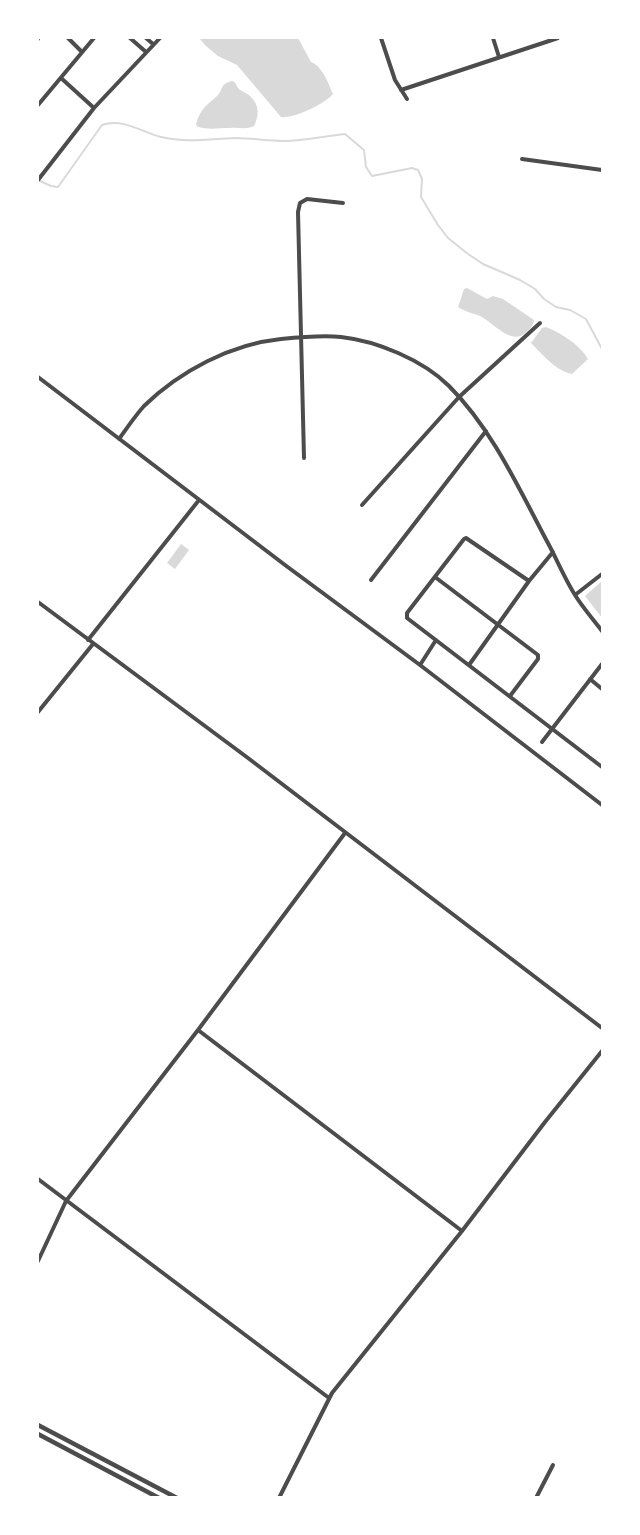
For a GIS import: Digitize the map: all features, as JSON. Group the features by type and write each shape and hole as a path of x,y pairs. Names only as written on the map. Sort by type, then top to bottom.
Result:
{"street":[{"path":"68,38 82,52"},
{"path":"38,105 94,38"},
{"path":"130,38 146,52"},
{"path":"146,38 153,44"},
{"path":"38,180 94,108 160,38"},
{"path":"381,38 392,72 407,99"},
{"path":"493,38 500,57"},
{"path":"401,90 549,39 558,38"},
{"path":"61,78 94,108"},
{"path":"522,159 602,170"},
{"path":"38,168 42,174"},
{"path":"304,458 298,212 300,203 307,199 342,203"},
{"path":"362,505 459,397 540,323"},
{"path":"119,439 144,406 182,375 211,359 241,348 273,340 301,337 342,337 382,346 401,354 449,385 486,431 495,443 575,596 602,631"},
{"path":"38,377 420,665 602,805"},
{"path":"371,580 486,431"},
{"path":"88,640 199,500"},
{"path":"529,582 466,538 408,612 407,618 602,766"},
{"path":"469,665 553,552"},
{"path":"575,596 602,574"},
{"path":"435,577 498,624 538,657 510,696"},
{"path":"38,602 248,758 602,1028"},
{"path":"420,665 436,640"},
{"path":"38,712 93,644"},
{"path":"542,742 602,664"},
{"path":"590,679 602,689"},
{"path":"38,1261 66,1201 198,1030 344,833"},
{"path":"198,1030 462,1231"},
{"path":"279,1498 329,1398 602,1051"},
{"path":"38,1179 329,1398"},
{"path":"38,1425 177,1498"},
{"path":"38,1434 159,1498"},
{"path":"536,1498 553,1465"},
{"path":"540,1488 541,1498"}],"shaded area":[{"path":"199,38 298,38 311,62 325,76 333,94 308,110 293,116 281,117 237,65 218,56"},
{"path":"232,81 256,103 258,114 254,126 210,129 198,127 196,125 202,111 217,96 223,85"},
{"path":"467,288 487,299 493,296 503,299 534,320 532,326 525,333 514,337 502,332 480,316 461,309 458,307 464,289"},
{"path":"546,327 570,340 588,359 572,374 555,366 531,343 542,328"},
{"path":"181,544 189,550 175,569 167,563"},
{"path":"602,581 602,618 585,596"}],"waterway":[{"path":"38,180 58,187 102,125 110,123 125,124 161,137 179,140 234,138 292,141 345,134 364,150 366,167 372,176 412,168 418,170 422,179 421,197 448,238 483,264 520,280 535,289 544,299 556,307 570,310 586,319 602,349"}]}
